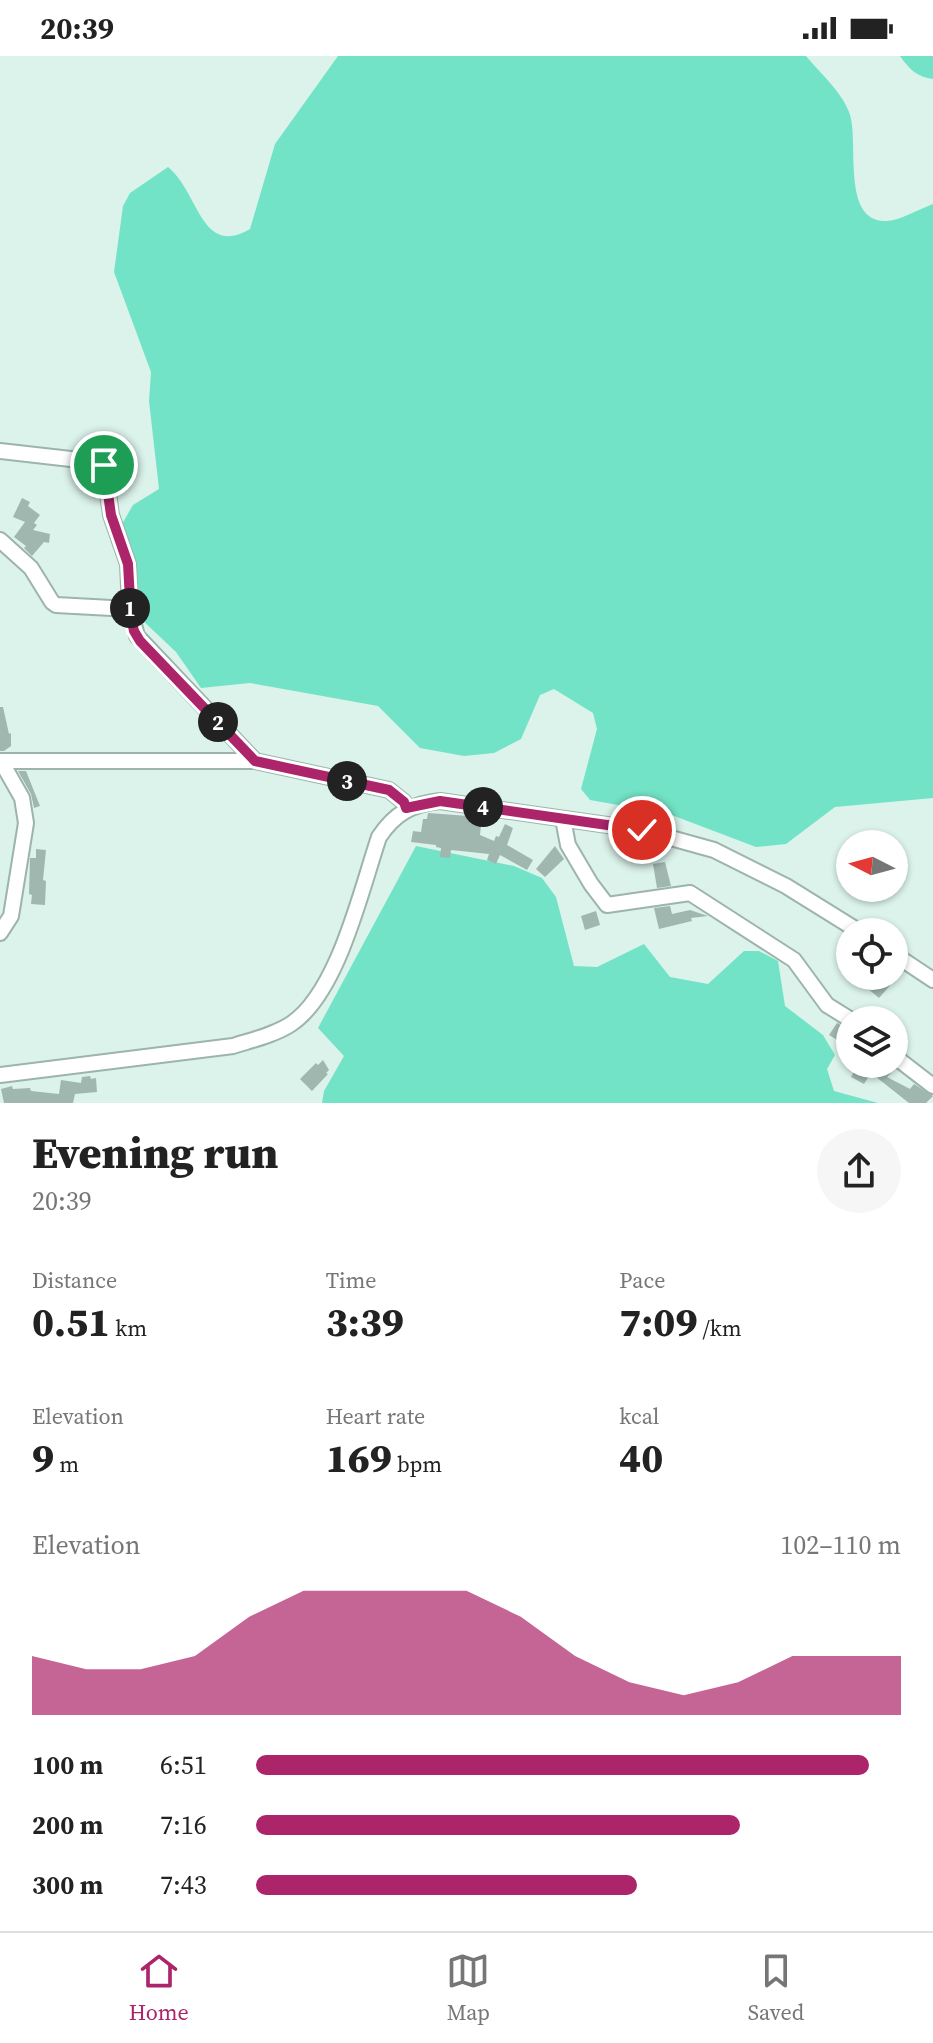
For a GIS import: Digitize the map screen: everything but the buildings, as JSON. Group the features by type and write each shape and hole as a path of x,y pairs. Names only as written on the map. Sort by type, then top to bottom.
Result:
{"street":[{"path":"0,451 104,465 111,515 128,564 134,631 140,641 255,761"},
{"path":"0,540 31,568 56,605 130,609"},
{"path":"0,933 11,916 26,823 22,798 1,761 255,761 389,790 404,802 406,808"},
{"path":"0,1075 233,1046 294,1022 315,1000 335,966 379,837 389,822 406,808 440,801 642,830 714,850 786,886 837,918"},
{"path":"563,819 568,845 607,905 690,893 794,960 827,1005 836,1011"},
{"path":"908,963 933,980"},
{"path":"908,1067 933,1086"}],"green space":[{"path":"338,56 806,56 837,92 850,115 857,196 863,209 873,218 887,221 933,204 933,798 835,807 786,844 756,847 669,814 590,800 581,789 597,729 593,713 554,689 540,695 521,739 494,753 464,756 420,748 378,706 250,683 201,688 176,652 140,618 126,593 118,531 133,505 159,489 149,401 151,372 114,272 123,206 130,193 168,167 211,229 221,235 234,236 250,229 275,144"},
{"path":"900,56 933,56 933,79 914,72"},
{"path":"416,846 514,866 542,878 556,897 574,966 597,967 644,944 670,977 708,984 744,951 759,951 778,961 785,1006 823,1035 835,1055 827,1069 834,1091 878,1103 322,1103 324,1091 344,1056 318,1028"}],"route":[{"path":"104,465 111,515 128,564 134,631 140,641 255,761 389,790 404,802 406,808 440,801 642,830"}]}
